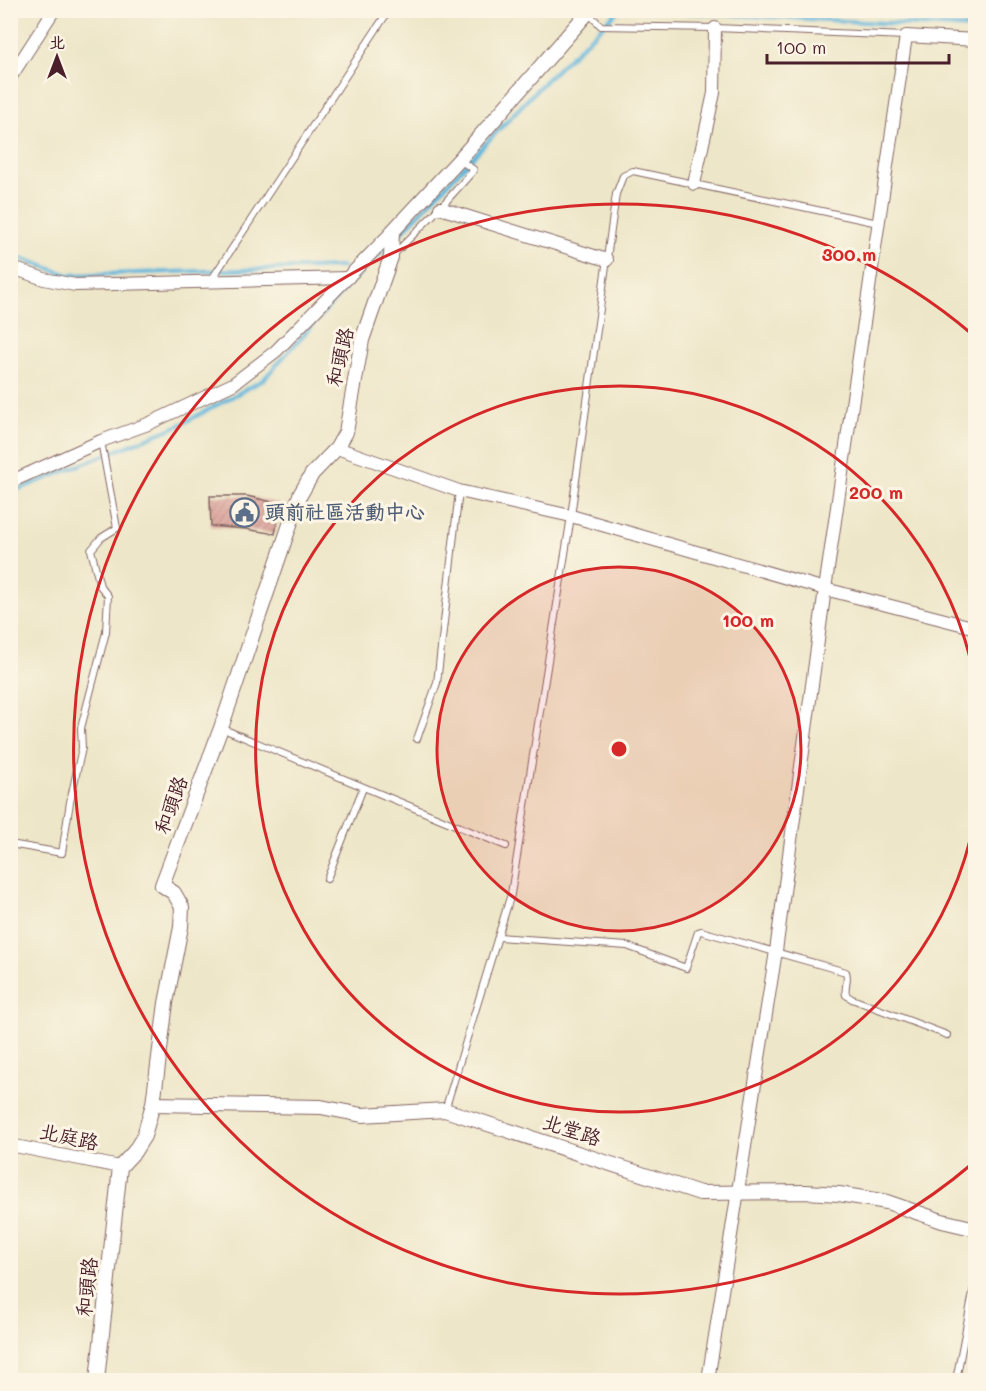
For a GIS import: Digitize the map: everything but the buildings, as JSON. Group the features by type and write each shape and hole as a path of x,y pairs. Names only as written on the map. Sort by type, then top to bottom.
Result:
{"street":[{"path":"10,78 54,10"},
{"path":"10,482 233,384 276,351 459,160 589,12"},
{"path":"694,184 714,93 715,28"},
{"path":"708,1380 776,951 825,589 906,36 975,40"},
{"path":"440,208 607,260"},
{"name":"和頭路","path":"97,1380 120,1167 134,1152 144,1136 153,1104 182,908 174,893 162,885 221,728 300,495 312,474 337,448 346,432 362,340 391,257 392,232"},
{"path":"10,267 44,279 75,285 348,278"},
{"path":"337,448 459,491 571,516 825,589 975,628"},
{"name":"北堂路","path":"153,1104 321,1107 362,1115 445,1110 700,1193 839,1194 887,1202 942,1221 975,1229"},
{"name":"北庭路","path":"10,1145 120,1167"}],"lane":[{"path":"209,283 389,10"},
{"path":"589,12 601,27 715,28 906,36"},
{"name":"和頭路","path":"391,257 474,170 459,160"},
{"path":"445,1110 511,894 571,516 616,194 623,176 633,171 878,223"},
{"path":"10,844 62,853 82,748 81,728 106,632 108,596 100,586 91,550 101,538 117,528 101,441"},
{"path":"417,738 437,683 459,491"},
{"path":"221,728 506,846"},
{"path":"327,879 363,788"},
{"path":"499,937 627,946 686,968 698,932 701,931 846,972 844,989 846,995 946,1035"},
{"path":"956,1380 975,1277"}],"waterway":[{"path":"396,238 546,80 619,10"},
{"path":"641,10 976,28"},
{"path":"10,493 180,425 263,380 351,282 386,248"},
{"path":"10,254 68,275 343,267"}],"place":[{"name":"頭前社區活動中心","path":"244,512"}]}
